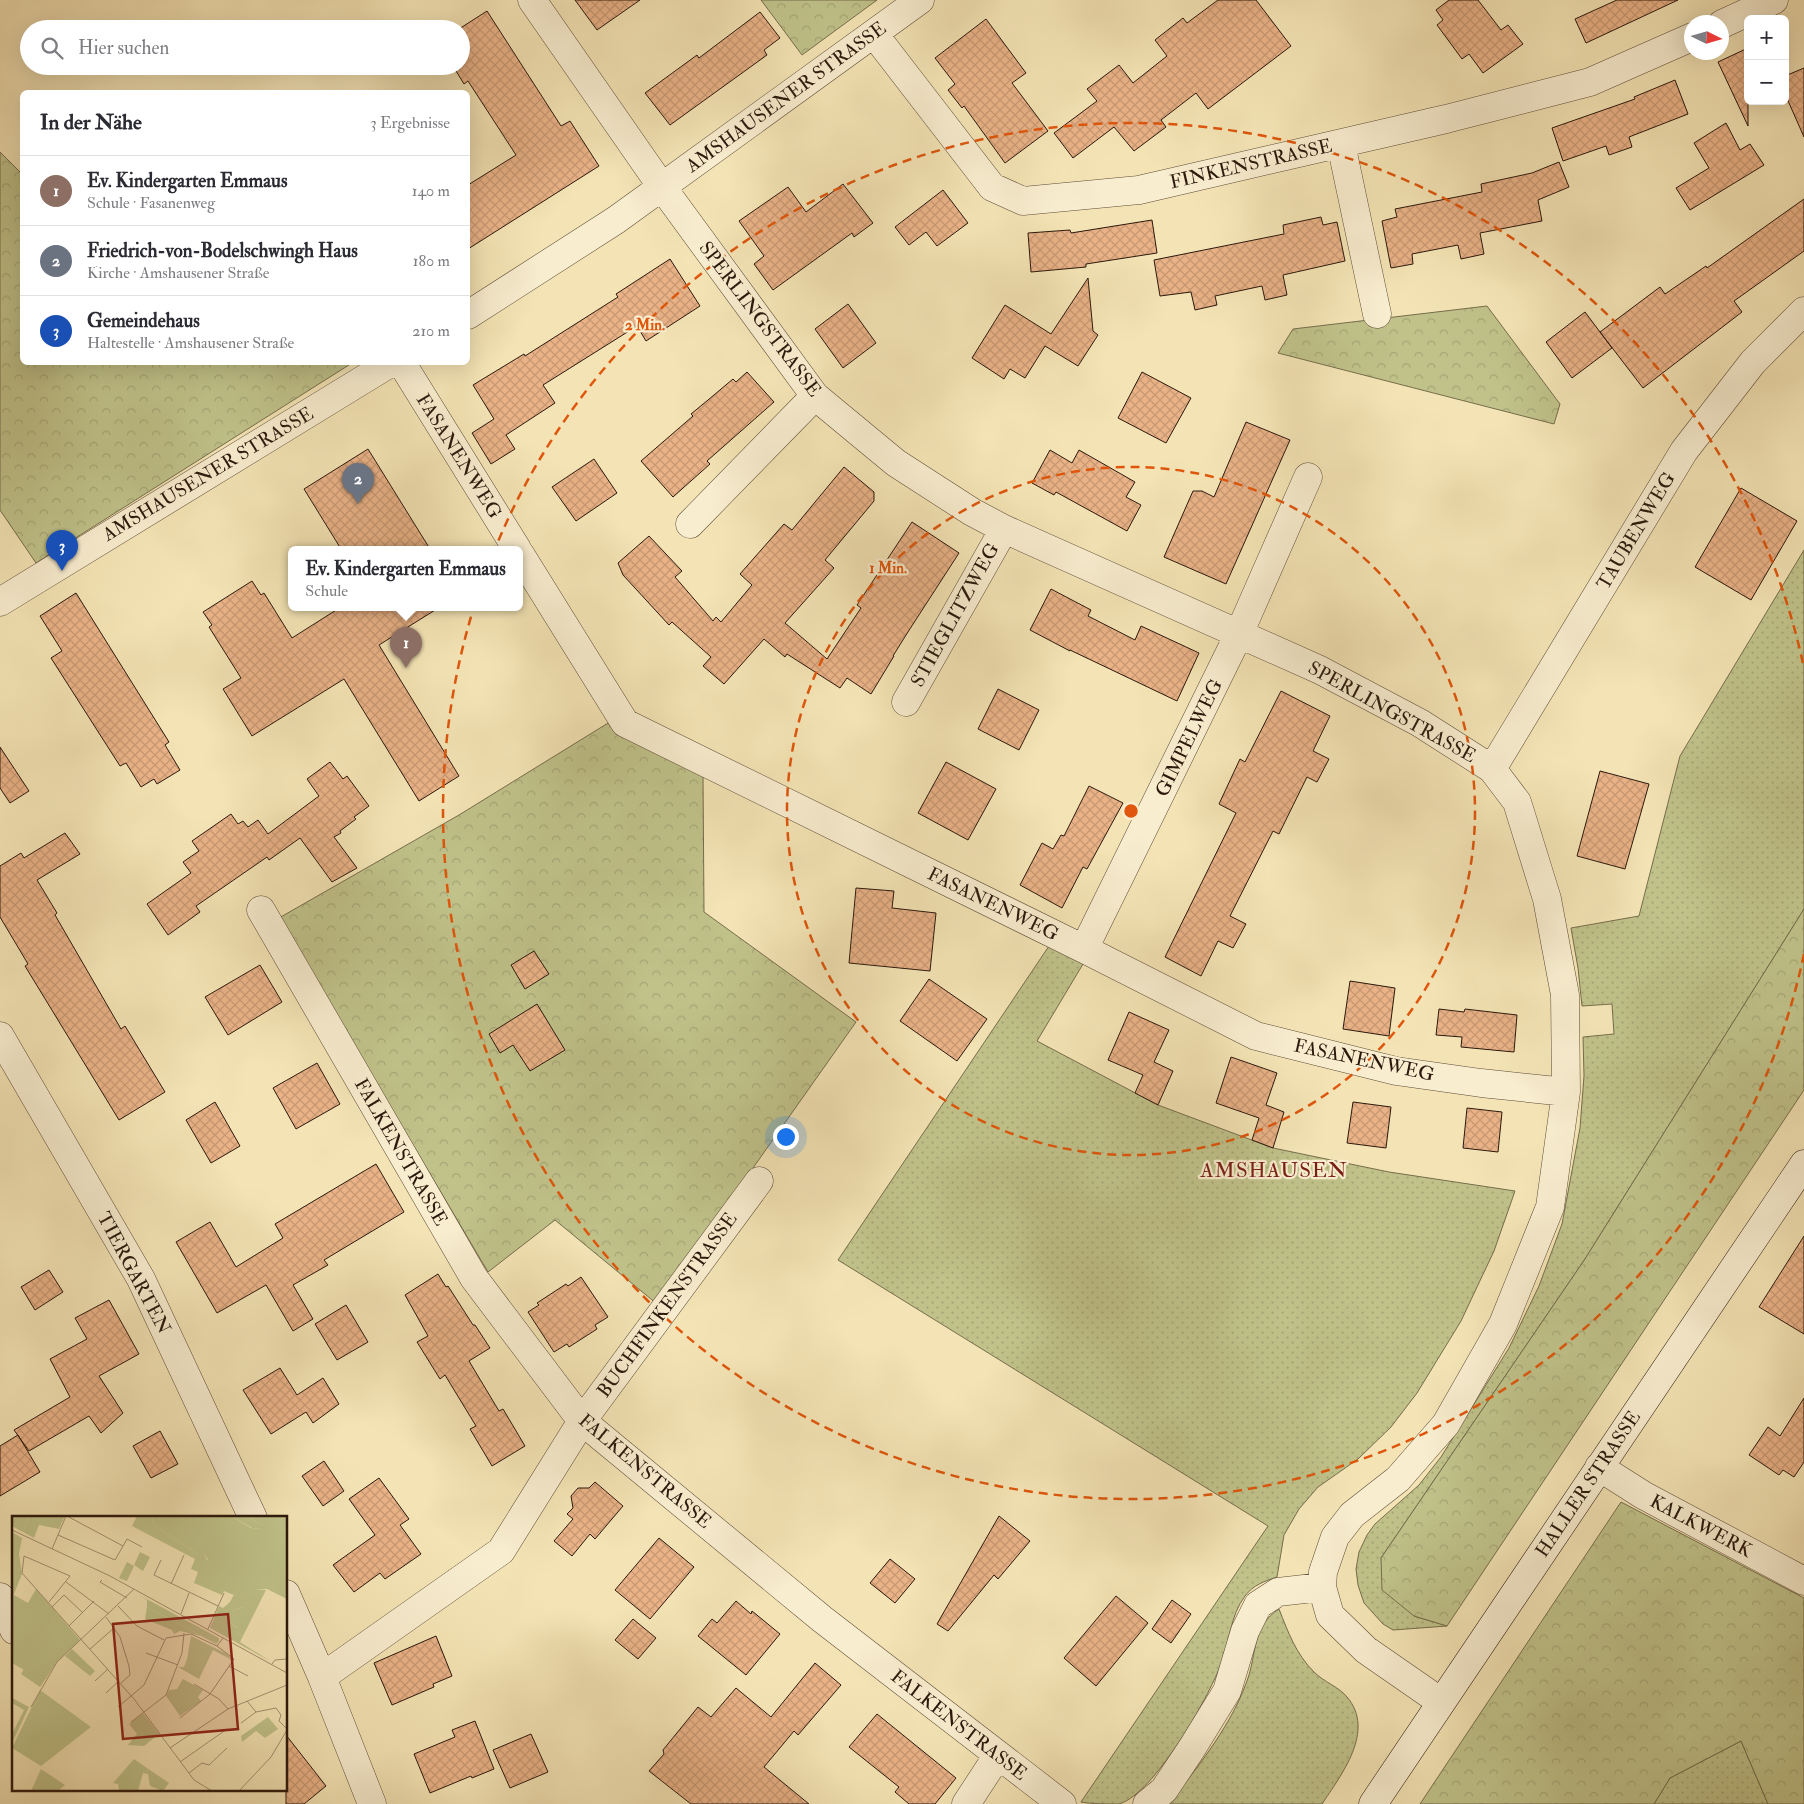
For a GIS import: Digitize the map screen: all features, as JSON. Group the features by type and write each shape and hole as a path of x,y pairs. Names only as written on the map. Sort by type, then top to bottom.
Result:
{"street":[{"path":"532,0 662,187"},
{"path":"1733,13 1774,0"},
{"name":"AMSHAUSENER STRASSE","path":"470,313 616,220 874,34 912,2"},
{"name":"FINKENSTRASSE","path":"874,34 992,187 1023,201 1139,190 1341,144 1590,82 1684,41"},
{"path":"1341,144 1377,314"},
{"name":"SPERLINGSTRASSE","path":"662,187 815,396 896,463 972,512 1004,529 1329,674 1420,723 1492,768 1517,802 1547,899 1565,995 1566,1092 1550,1207 1503,1324 1446,1424 1398,1479 1352,1515 1335,1538 1324,1572 1322,1587 1330,1615 1366,1650 1442,1702"},
{"name":"TAUBENWEG","path":"1492,768 1684,450 1753,362 1804,311"},
{"name":"AMSHAUSENER STRASSE","path":"0,602 387,365"},
{"name":"FASANENWEG","path":"403,365 515,546"},
{"path":"690,524 815,396"},
{"path":"1239,634 1308,477"},
{"name":"STIEGLITZWEG","path":"906,702 1004,529"},
{"name":"FASANENWEG","path":"523,559 625,723 1084,949 1256,1036 1396,1071 1566,1092"},
{"name":"GIMPELWEG","path":"1084,949 1239,634"},
{"name":"FALKENSTRASSE","path":"261,910 474,1278 582,1421 822,1619 1062,1804"},
{"name":"TIERGARTEN","path":"0,1036 141,1279 252,1516"},
{"name":"HALLER STRASSE","path":"1373,1804 1804,1164"},
{"name":"BUCHFINKENSTRASSE","path":"322,1678 501,1551 582,1421 759,1180"},
{"name":"KALKWERK","path":"1599,1467 1643,1495 1804,1581"},
{"path":"1147,1804 1164,1790 1227,1691 1245,1631 1258,1605 1278,1592 1322,1587"},
{"path":"0,1597 12,1625"},
{"path":"288,1599 372,1804"},
{"path":"966,1804 998,1755"}],"green space":[{"path":"761,0 877,0 802,55"},
{"path":"0,152 20,172 20,365 349,365 36,563 0,510"},
{"path":"1487,306 1560,404 1554,424 1278,353 1293,329"},
{"path":"1804,550 1804,909 1585,1259 1381,1558 1414,1616 1447,1626 1393,1630 1383,1624 1364,1603 1358,1585 1356,1569 1359,1552 1375,1524 1419,1485 1441,1457 1509,1348 1539,1286 1562,1224 1580,1128 1584,1076 1583,1037 1614,1034 1612,1004 1582,1006 1571,928 1639,916 1680,756"},
{"path":"613,720 703,776 704,912 856,1022 657,1304 555,1220 488,1272 279,918 459,815"},
{"path":"1804,909 1804,1090 1447,1626 1414,1616 1382,1590 1381,1558 1585,1259"},
{"path":"1049,946 1083,964 1037,1041 1158,1105 1273,1148 1389,1172 1515,1191 1494,1251 1461,1321 1417,1393 1391,1427 1358,1459 1318,1487 1299,1509 1284,1535 1277,1577 1255,1586 1248,1592 1240,1604 1233,1620 1224,1655 1215,1679 1179,1743 1148,1783 1133,1796 1119,1804 1081,1802 1268,1526 838,1260"},
{"path":"1621,1502 1804,1598 1804,1804 1768,1804 1741,1741 1670,1778 1654,1804 1420,1804"},
{"path":"1279,1609 1302,1658 1318,1676 1344,1693 1355,1710 1358,1724 1357,1738 1346,1766 1322,1804 1168,1804 1203,1759 1225,1726 1249,1675 1260,1630 1264,1623"},
{"path":"1741,1741 1768,1804 1654,1804 1670,1778"}],"building":[{"path":"575,0 640,0 597,30"},
{"path":"1218,0 1256,0 1291,46 1208,109 1196,93 1161,120 1166,127 1134,151 1114,127 1073,158 1054,133 1097,101 1087,89 1119,65 1133,83 1167,56 1155,40 1183,18 1187,23"},
{"path":"1449,0 1478,0 1501,30 1508,25 1523,44 1483,73 1469,54 1462,59 1437,25 1443,20 1436,10"},
{"path":"1617,0 1678,0 1586,43 1575,19"},
{"path":"487,11 561,126 570,121 599,166 470,248 470,184 516,155 468,81 464,84 458,75 470,75 470,22"},
{"path":"760,12 780,38 764,50 767,55 670,125 645,93 697,55 699,58"},
{"path":"986,19 1026,73 1012,83 1048,131 1005,163 964,106 962,108 948,90 955,84 935,58"},
{"path":"1744,50 1744,105 1748,105 1748,126 1718,62 1729,60 1729,57"},
{"path":"1804,68 1804,137 1789,103 1789,74"},
{"path":"1675,80 1688,114 1629,137 1632,147 1609,155 1606,146 1563,161 1552,128 1635,99 1634,97"},
{"path":"1726,123 1740,150 1750,144 1764,165 1690,210 1676,188 1709,168 1694,143"},
{"path":"1559,162 1569,187 1538,200 1542,221 1480,233 1484,254 1461,259 1458,245 1412,254 1413,264 1391,268 1382,221 1397,217 1395,209 1482,192 1481,184 1532,173"},
{"path":"843,184 873,223 854,237 852,233 773,290 754,264 764,256 739,221 788,187 806,212"},
{"path":"943,190 968,223 937,246 926,232 909,245 895,227"},
{"path":"1804,199 1804,251 1734,301 1742,312 1643,388 1600,332 1660,287 1665,294 1706,266 1707,268"},
{"path":"1321,217 1323,225 1337,222 1345,261 1283,275 1287,295 1265,300 1262,286 1215,296 1217,305 1195,310 1191,292 1160,296 1154,260 1284,234 1283,225"},
{"path":"1152,220 1157,253 1086,264 1086,267 1031,272 1028,233 1070,230 1071,233"},
{"path":"670,259 700,306 646,341 637,326 543,385 555,403 506,435 515,449 491,464 472,433 494,419 473,385 524,354 525,356 618,297 616,294"},
{"path":"1088,278 1093,331 1098,335 1078,366 1045,346 1025,378 1010,369 1004,379 972,358 1005,305 1051,334"},
{"path":"848,304 876,343 843,368 815,329"},
{"path":"1585,312 1612,348 1572,378 1546,342"},
{"path":"747,372 774,402 707,461 710,464 673,497 641,461 693,416 691,414 733,379 736,382"},
{"path":"1142,372 1191,398 1166,443 1118,418"},
{"path":"1246,422 1290,440 1226,584 1164,557 1193,491 1202,491 1214,497"},
{"path":"368,449 428,546 339,546 304,489"},
{"path":"1050,450 1072,463 1079,450 1135,482 1126,497 1141,505 1127,531 1056,492 1054,495 1032,483"},
{"path":"594,459 617,493 576,521 552,487"},
{"path":"844,467 874,492 874,501 825,560 834,568 785,623 827,659 861,608 857,605 912,522 959,553 906,635 871,694 847,678 840,688 787,654 785,657 764,639 724,684 703,666 711,657 672,622 669,625 623,575 618,563 649,536 682,571 675,577 713,621 716,617 721,622 752,585 740,574 784,524 792,530"},
{"path":"1741,488 1797,521 1751,600 1695,567"},
{"path":"252,581 261,595 264,593 292,638 335,611 434,611 379,645 459,776 419,801 344,679 252,736 223,689 241,678 209,627 212,625 203,612"},
{"path":"1051,589 1091,610 1088,616 1135,640 1141,626 1199,653 1177,701 1070,651 1030,630"},
{"path":"76,593 169,742 165,745 180,770 157,784 154,779 141,787 126,763 120,766 51,658 62,651 40,616"},
{"path":"998,689 1039,710 1019,750 978,729"},
{"path":"1281,691 1330,716 1313,751 1329,759 1317,782 1307,777 1279,834 1273,831 1230,916 1246,924 1233,948 1218,941 1201,976 1165,957 1236,813 1219,804 1240,759 1245,762"},
{"path":"0,747 29,791 10,803 0,788"},
{"path":"330,762 343,779 347,776 369,806 354,817 356,819 334,837 357,868 332,882 300,838 269,860 267,857 196,906 200,912 168,935 147,904 191,873 183,862 199,851 192,841 231,814 238,824 243,821 248,827 258,820 268,834 319,796 307,779"},
{"path":"946,762 996,789 968,840 918,813"},
{"path":"1600,771 1649,784 1625,869 1577,856"},
{"path":"1089,786 1123,803 1087,869 1083,867 1062,908 1020,885 1042,843 1053,849 1061,835 1064,836"},
{"path":"65,833 80,854 37,880 57,913 55,915 121,1029 125,1026 165,1092 119,1120 25,966 28,964 0,917 0,866 21,853 24,858"},
{"path":"856,888 894,891 892,908 936,913 930,971 849,963"},
{"path":"534,951 549,974 525,989 511,965"},
{"path":"260,965 282,1002 228,1035 205,997"},
{"path":"929,979 987,1019 957,1061 900,1021"},
{"path":"1350,981 1395,988 1389,1036 1343,1029"},
{"path":"537,1004 565,1050 530,1071 513,1045 500,1053 489,1034"},
{"path":"1439,1009 1464,1012 1465,1009 1517,1015 1514,1052 1461,1047 1462,1037 1436,1035"},
{"path":"1129,1012 1169,1030 1154,1062 1173,1071 1158,1105 1135,1093 1143,1075 1108,1060"},
{"path":"1231,1057 1277,1073 1266,1105 1284,1112 1273,1148 1252,1140 1259,1118 1216,1103"},
{"path":"317,1063 340,1104 296,1129 273,1088"},
{"path":"215,1102 240,1146 211,1163 186,1120"},
{"path":"1353,1102 1391,1107 1386,1148 1347,1143"},
{"path":"1467,1108 1502,1112 1498,1152 1463,1148"},
{"path":"376,1164 404,1212 324,1260 328,1265 293,1285 313,1319 293,1331 266,1285 217,1313 176,1242 210,1222 236,1267 283,1238 275,1224"},
{"path":"1804,1236 1804,1334 1759,1307"},
{"path":"49,1270 63,1292 35,1310 21,1287"},
{"path":"438,1274 490,1348 469,1361 499,1411 503,1409 525,1446 492,1466 470,1429 476,1426 445,1375 440,1379 417,1342 428,1336 405,1295"},
{"path":"581,1277 608,1317 595,1325 597,1329 569,1347 567,1344 554,1352 528,1312 539,1305 537,1303 566,1284 568,1286"},
{"path":"109,1300 139,1354 99,1376 123,1413 101,1433 89,1416 29,1451 14,1430 70,1397 50,1359 87,1339 75,1318"},
{"path":"346,1305 368,1342 337,1360 315,1324"},
{"path":"280,1368 297,1395 323,1378 339,1404 313,1423 306,1412 271,1434 243,1390"},
{"path":"1804,1398 1804,1462 1794,1477 1783,1470 1779,1475 1749,1455 1768,1427 1780,1436"},
{"path":"160,1431 178,1464 151,1478 133,1446"},
{"path":"18,1435 40,1472 0,1496 0,1446"},
{"path":"324,1461 344,1491 323,1506 302,1476"},
{"path":"379,1478 409,1519 400,1525 421,1554 385,1579 380,1573 354,1592 333,1565 375,1535 349,1499"},
{"path":"595,1482 623,1506 595,1539 590,1534 572,1556 554,1541 573,1519 567,1514 573,1508 571,1496 578,1488 589,1488"},
{"path":"999,1516 1030,1541 998,1579 994,1575 948,1631 937,1624"},
{"path":"659,1538 694,1567 650,1619 615,1590"},
{"path":"890,1559 915,1579 895,1603 870,1583"},
{"path":"1116,1596 1148,1623 1096,1686 1064,1658"},
{"path":"1172,1600 1191,1614 1171,1643 1152,1629"},
{"path":"736,1601 751,1614 752,1611 780,1634 746,1675 698,1636 712,1619 717,1623"},
{"path":"633,1619 656,1638 638,1659 615,1640"},
{"path":"436,1636 452,1676 433,1684 434,1687 392,1705 374,1663"},
{"path":"815,1663 841,1685 798,1735 794,1731 764,1767 809,1804 691,1804 649,1771 664,1754 663,1750 698,1707 711,1717 736,1688 771,1717"},
{"path":"877,1714 956,1778 935,1804 909,1804 895,1792 899,1787 849,1747"},
{"path":"475,1721 494,1769 472,1778 471,1776 430,1793 414,1754 455,1737 452,1730"},
{"path":"531,1734 548,1772 510,1788 493,1750"},
{"path":"288,1738 326,1786 304,1804 286,1804 286,1792 288,1792"}],"place":[{"name":"Friedrich-von-Bodelschwingh Haus","path":"358,504"},
{"name":"Gemeindehaus","path":"62,571"},
{"name":"Ev. Kindergarten Emmaus","path":"406,668"}],"district":[{"name":"AMSHAUSEN","path":"1274,1170"}]}
